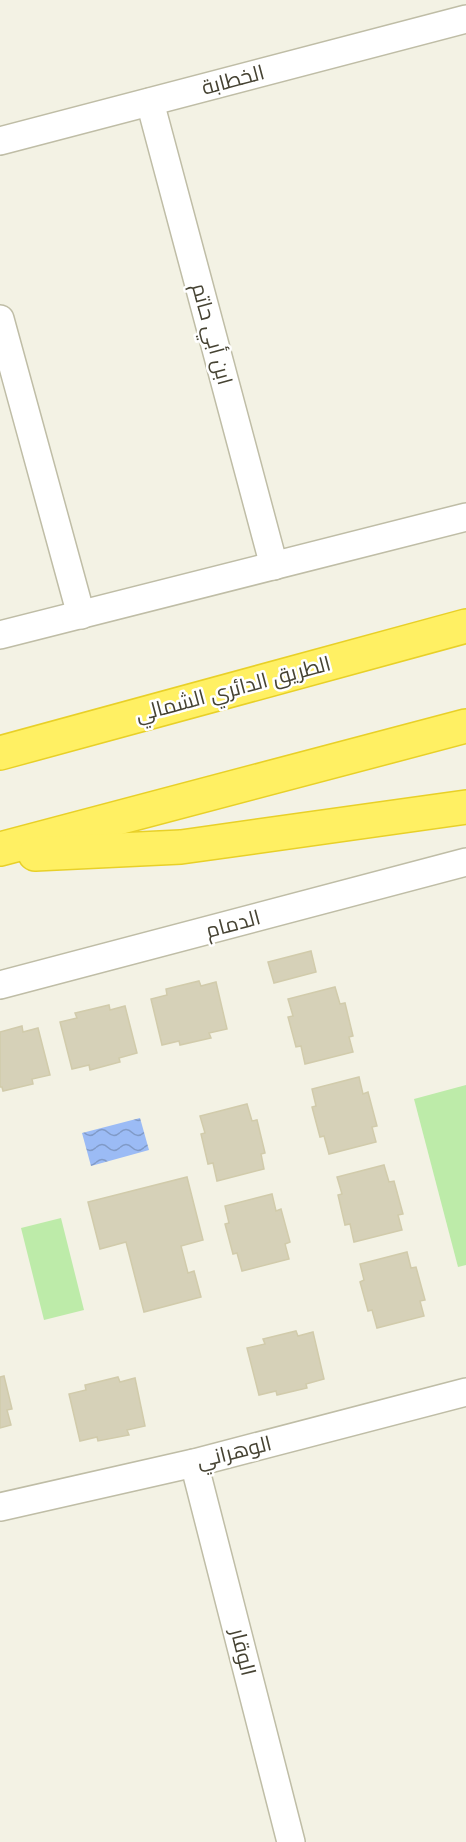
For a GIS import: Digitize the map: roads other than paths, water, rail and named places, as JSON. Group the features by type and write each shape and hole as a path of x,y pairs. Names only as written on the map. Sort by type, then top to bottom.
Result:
{"highway":[{"name":"الطريق الدائري الشمالي","path":"0,753 466,626"},
{"path":"0,849 466,726"},
{"path":"0,855 181,847 466,807"}],"street":[{"name":"الخطابة","path":"0,141 466,19"},
{"name":"ابن أبي حاتم","path":"150,102 274,566"},
{"path":"0,319 81,615"},
{"path":"0,635 466,517"},
{"name":"الدمام","path":"0,985 466,862"},
{"name":"الوهراني","path":"0,1507 464,1399"},
{"name":"الوقار","path":"194,1463 291,1842"}],"water":[{"path":"140,1118 149,1150 91,1166 82,1133"}]}
